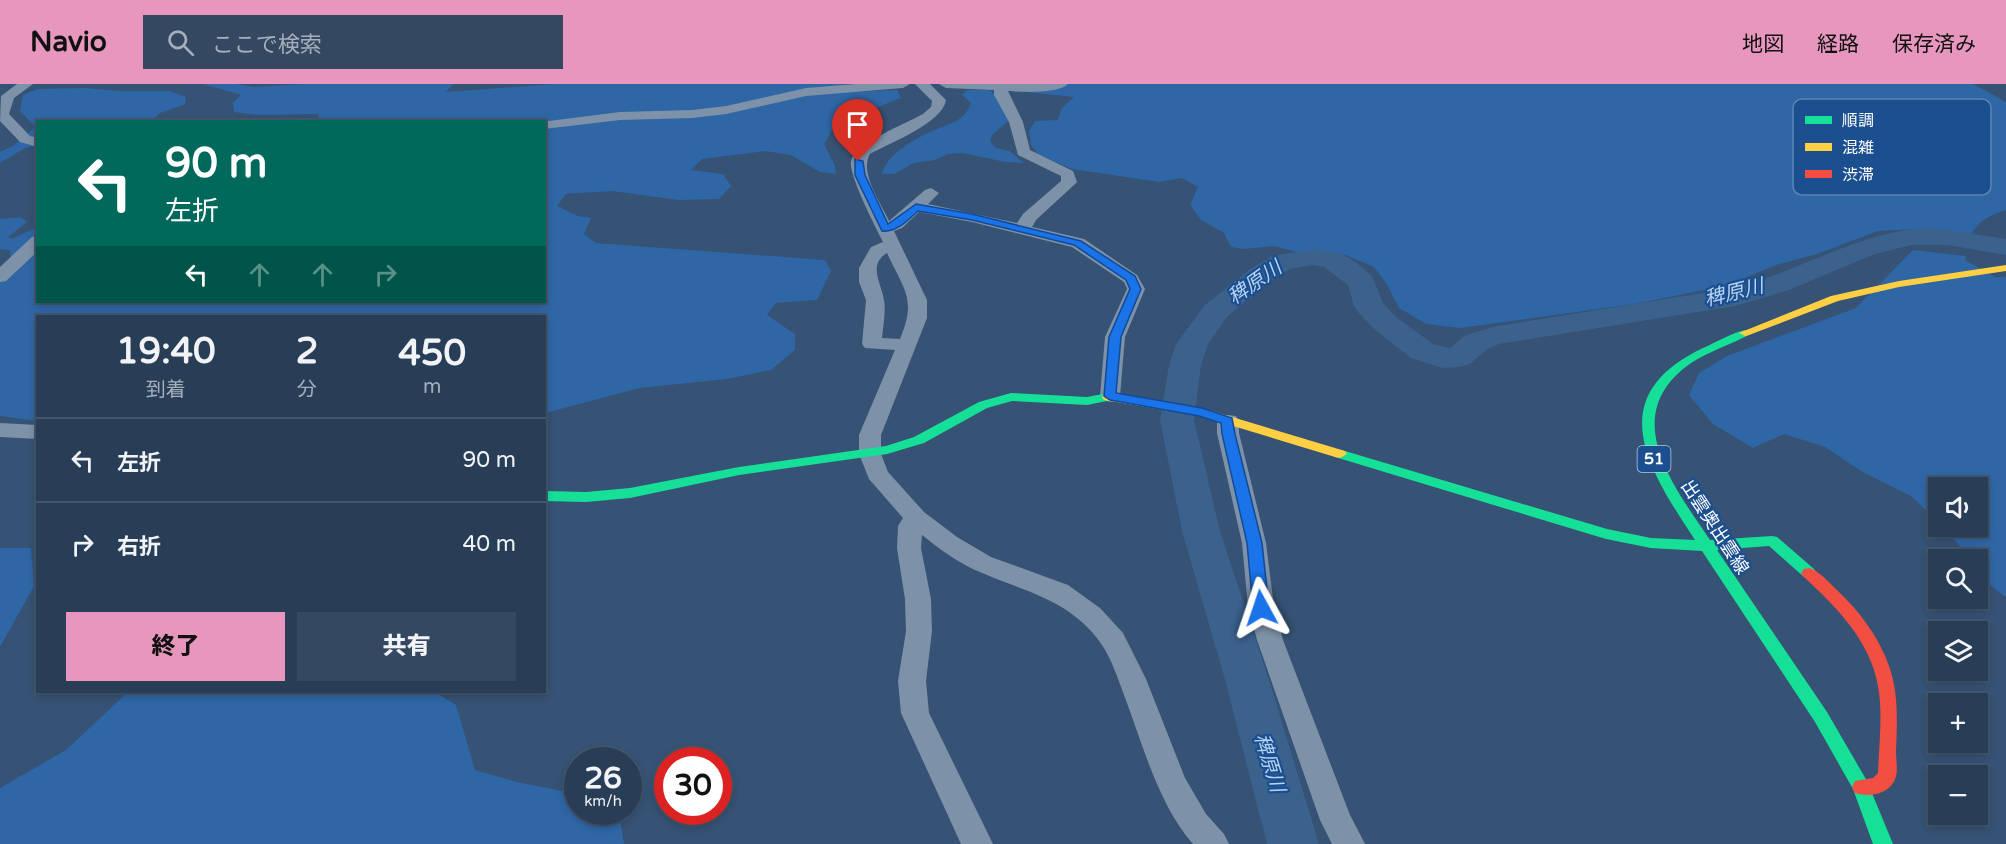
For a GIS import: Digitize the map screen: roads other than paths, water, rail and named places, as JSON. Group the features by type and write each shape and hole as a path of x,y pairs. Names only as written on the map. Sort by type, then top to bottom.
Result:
{"street":[{"path":"26,84 8,96 1,113 25,139 36,142"},
{"path":"546,125 620,116 692,114 726,110 806,92 903,84"},
{"path":"922,84 939,100 938,108 928,117 864,151 858,161 860,175 918,300 918,318 870,435 873,462 916,518 948,543 982,563 1059,592 1091,615 1113,640 1132,679 1172,782 1195,824 1209,843"},
{"path":"946,84 1001,88 1029,88 1060,84"},
{"path":"1001,88 1001,95 1017,122 1023,152 1068,174 1069,182 1029,218 1023,228"},
{"path":"908,345 872,344 875,300 868,282 868,268 877,251 897,224 931,193"},
{"path":"916,207 1023,228 1078,243 1131,279 1136,289 1115,337 1110,396"},
{"path":"0,278 36,243"},
{"name":"出雲奥出雲線","path":"1883,844 1861,787 1821,717 1704,546 1669,490 1653,456 1646,422 1653,396 1666,375 1704,351 1781,317 1835,298 2006,268"},
{"path":"546,496 587,497 624,493 760,467 873,462 922,440 980,405 1011,397 1038,395 1088,402 1099,401 1110,396 1202,412 1606,534 1651,543 1704,546 1772,541 1820,583 1851,616 1877,651 1886,685 1887,776 1878,786 1861,787"},
{"path":"1228,421 1228,434 1254,543 1261,608 1270,640 1336,820 1349,844"},
{"path":"0,430 36,432"},
{"path":"916,518 910,526 909,548 918,599 919,620 912,681 915,713 977,844"}],"waterway":[{"name":"稗原川","path":"1293,844 1248,683 1201,531 1177,420 1185,365 1192,344 1216,311 1259,276 1282,262 1313,257 1332,260 1362,282 1369,306 1385,323 1422,351 1442,358 1459,357 1475,343 1492,336 1735,297 1779,284 1844,256 1888,241 1935,236 2006,247"}]}
